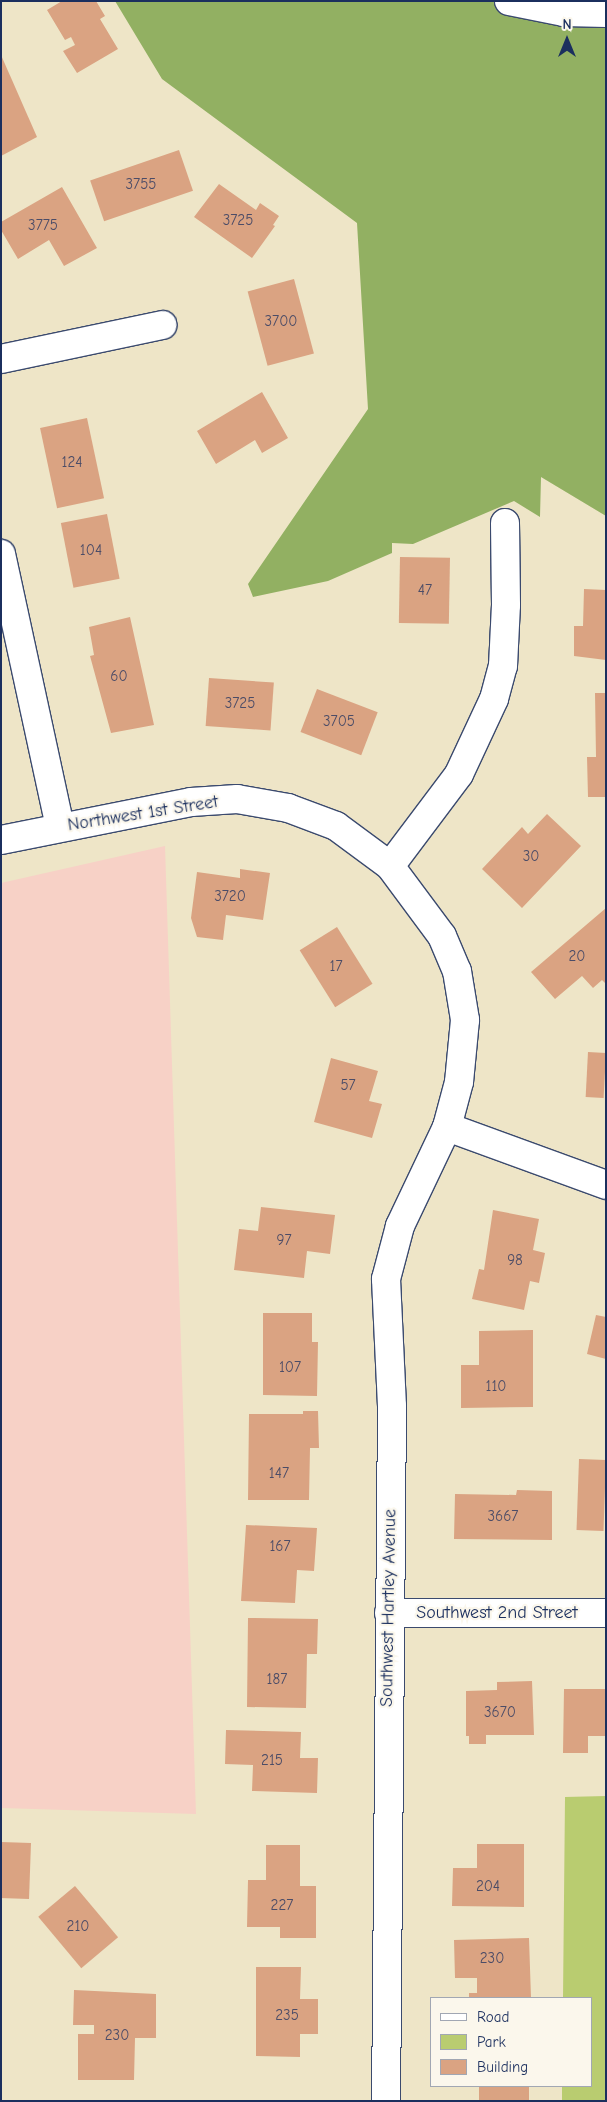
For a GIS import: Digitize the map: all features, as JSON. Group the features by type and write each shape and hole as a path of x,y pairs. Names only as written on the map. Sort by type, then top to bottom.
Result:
{"street":[{"path":"509,1 564,12 606,13"},
{"path":"1,359 162,324"},
{"path":"390,866 459,774 494,699 503,666 505,524"},
{"path":"1,554 60,827"},
{"name":"Northwest 1st Street","path":"1,840 191,802 237,799 288,808 336,826 390,866 442,936 456,970 465,1020 459,1082 447,1127"},
{"path":"447,1127 606,1185"},
{"name":"Southwest Hartley Avenue","path":"386,2101 392,1406 386,1279 400,1226 447,1127"},
{"name":"Southwest 2nd Street","path":"389,1613 606,1612"}],"shaded area":[{"path":"165,846 196,1814 1,1808 1,883"}],"green space":[{"path":"115,1 606,1 606,516 541,477 540,517 514,501 413,544 392,543 392,553 328,581 253,597 248,584 368,409 357,223 162,79"},
{"path":"606,1796 606,2101 562,2101 562,2087 592,2087 592,1997 563,1997 565,1797"}],"building":[{"path":"62,1 96,1 105,16 100,19 118,49 77,73 63,51 75,45 71,37 65,40 47,10"},
{"path":"1,55 37,137 1,156"},
{"path":"179,150 193,191 104,221 90,181"},
{"path":"219,184 256,210 260,203 279,216 273,225 275,226 252,258 194,217"},
{"path":"62,187 97,248 64,266 49,240 18,259 1,230 1,222"},
{"path":"294,279 314,353 268,366 248,291"},
{"path":"262,392 288,438 262,453 255,440 216,464 197,431"},
{"path":"87,418 104,498 57,508 40,428"},
{"path":"107,514 120,579 73,588 61,523"},
{"path":"400,557 450,558 449,624 399,623"},
{"path":"584,589 606,590 606,660 574,656 574,626 583,626"},
{"path":"130,617 154,725 111,733 90,656 94,655 89,627"},
{"path":"209,678 274,683 270,730 206,726"},
{"path":"317,689 378,712 361,755 301,732"},
{"path":"595,693 606,693 606,797 588,797 587,757 596,757"},
{"path":"547,814 581,846 522,908 482,869 522,827 528,834"},
{"path":"240,869 270,873 263,920 226,915 223,940 197,937 191,918 197,872 240,878"},
{"path":"606,908 606,984 602,980 593,988 582,976 555,999 531,972"},
{"path":"337,927 373,984 335,1007 300,950"},
{"path":"588,1052 606,1053 604,1098 586,1097"},
{"path":"331,1058 378,1071 369,1101 382,1104 372,1138 314,1122"},
{"path":"261,1207 335,1215 330,1254 307,1251 304,1278 234,1270 239,1229 258,1231"},
{"path":"493,1210 539,1219 533,1250 545,1253 539,1283 530,1281 524,1310 472,1299 479,1269 484,1270"},
{"path":"263,1313 312,1313 312,1342 318,1342 317,1396 263,1395"},
{"path":"596,1315 606,1317 606,1359 587,1354"},
{"path":"533,1330 533,1407 461,1408 461,1365 479,1365 479,1331"},
{"path":"303,1411 318,1411 319,1448 310,1448 309,1500 248,1500 249,1414 303,1414"},
{"path":"579,1459 606,1460 604,1531 577,1530"},
{"path":"517,1490 552,1491 552,1540 454,1539 455,1494 516,1495"},
{"path":"246,1525 317,1528 314,1571 297,1570 295,1603 241,1601"},
{"path":"248,1618 318,1619 317,1654 307,1654 306,1708 247,1707"},
{"path":"532,1681 534,1735 486,1735 486,1744 469,1744 469,1736 466,1736 466,1691 497,1690 497,1682"},
{"path":"564,1689 606,1689 606,1736 588,1736 588,1753 563,1753"},
{"path":"226,1730 301,1732 300,1758 318,1758 317,1793 252,1791 253,1765 225,1764"},
{"path":"1,1842 31,1843 29,1899 1,1898"},
{"path":"477,1844 524,1844 524,1907 452,1906 453,1868 477,1868"},
{"path":"266,1845 300,1845 300,1886 316,1886 316,1938 280,1938 280,1927 247,1927 248,1880 266,1880"},
{"path":"75,1886 118,1937 81,1968 38,1917"},
{"path":"529,1938 531,1997 469,1997 469,1993 477,1993 477,1978 455,1978 454,1940"},
{"path":"256,1967 301,1967 300,1999 318,1999 318,2034 300,2034 300,2057 256,2056"},
{"path":"74,1990 156,1994 156,2038 135,2038 134,2080 78,2080 78,2034 94,2034 94,2025 73,2025"},
{"path":"479,2087 529,2087 529,2101 479,2101"}]}
